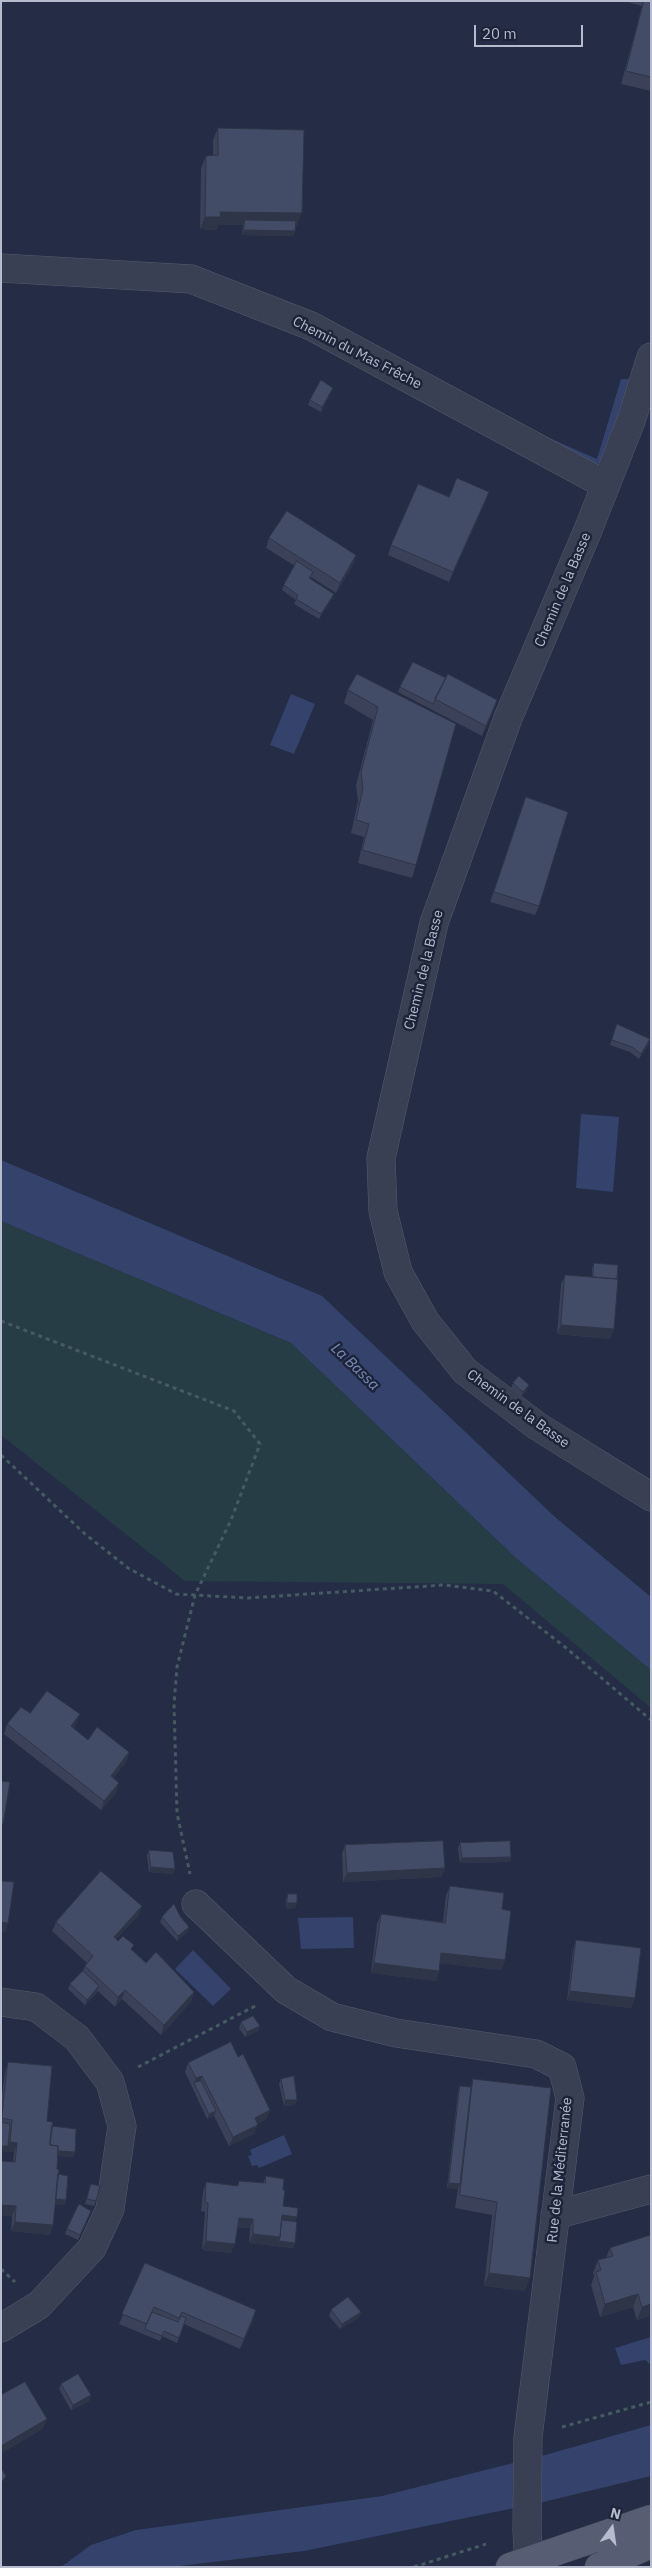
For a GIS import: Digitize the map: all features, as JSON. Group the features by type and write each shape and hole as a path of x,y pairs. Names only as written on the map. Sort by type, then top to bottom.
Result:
{"main road":[{"path":"522,2565 651,2520"},
{"path":"602,2566 651,2544"}],"street":[{"name":"Chemin du Mas Frêche","path":"1,268 191,279 310,326 606,485"},
{"name":"Chemin de la Basse","path":"651,357 631,421 606,485 508,718 434,923 381,1158 383,1211 398,1272 425,1321 465,1371 538,1426 651,1497"},
{"name":"Rue de la Méditerranée","path":"196,1904 286,1990 332,2017 396,2033 536,2054 562,2067 570,2098 528,2437 527,2531 522,2565"},
{"path":"1,2002 36,2007 77,2038 110,2082 122,2126 110,2210 92,2248 39,2305 1,2328"},
{"path":"555,2215 651,2189"},
{"path":"591,2540 602,2566"}],"path":[{"path":"1,1321 234,1411 260,1444 231,1520 195,1595 177,1667 174,1704 177,1813 196,1904"},
{"path":"1,1455 85,1534 128,1568 176,1594 258,1597 444,1585 493,1591 566,1647 651,1720"},
{"path":"110,2082 286,1990"},
{"path":"528,2437 651,2402"},
{"path":"414,2567 527,2531"}],"shaded area":[{"path":"1,1221 291,1343 517,1559 651,1670 651,1708 503,1584 185,1581 1,1435"}],"water":[{"path":"621,379 633,379 603,463 595,464 487,411 597,459"},
{"path":"291,694 315,704 294,754 270,745"},
{"path":"581,1114 619,1117 613,1192 576,1188"},
{"name":"La Bassa","path":"1,1160 322,1296 555,1517 651,1597 651,1670 517,1559 291,1343 1,1221"},
{"path":"353,1917 354,1948 301,1949 298,1918"},
{"path":"193,1950 231,1989 213,2006 175,1969"},
{"path":"284,2135 292,2154 259,2168 257,2165 252,2166 248,2156 252,2155 250,2150"},
{"path":"651,2337 651,2365 645,2360 621,2365 615,2348"},
{"path":"651,2425 651,2476 539,2503 304,2551 172,2567 61,2567 91,2545 136,2530 382,2496 545,2455"}],"building":[{"path":"644,1 651,1 651,77 626,71"},
{"path":"218,128 304,130 302,213 220,212 221,217 205,217 206,156 218,155"},
{"path":"245,220 296,221 295,231 244,230"},
{"path":"321,380 333,388 322,407 310,400"},
{"path":"457,478 489,492 453,572 391,545 418,484 449,497"},
{"path":"287,511 356,555 340,583 269,538"},
{"path":"297,561 313,572 309,578 334,594 321,614 296,599 298,595 284,585"},
{"path":"413,662 446,678 433,704 400,687"},
{"path":"357,674 456,724 416,865 362,850 369,824 356,820 363,788 361,772 378,707 348,690"},
{"path":"448,674 497,700 486,726 435,699"},
{"path":"526,797 568,812 539,906 494,892"},
{"path":"617,1024 650,1039 641,1054 632,1047 612,1040"},
{"path":"594,1263 618,1265 617,1279 593,1277"},
{"path":"565,1275 618,1279 614,1329 561,1325"},
{"path":"519,1376 529,1385 523,1392 513,1383"},
{"path":"47,1691 80,1714 71,1726 88,1740 97,1727 129,1752 111,1776 119,1783 104,1801 7,1724 21,1707 30,1713"},
{"path":"1,1781 10,1782 3,1824 1,1824"},
{"path":"443,1841 445,1868 347,1873 345,1845"},
{"path":"510,1841 511,1857 462,1858 460,1843"},
{"path":"149,1850 173,1852 175,1869 151,1867"},
{"path":"101,1871 142,1906 114,1937 118,1941 123,1936 134,1945 131,1949 146,1963 156,1952 194,1992 164,2025 125,1990 118,1997 85,1966 93,1956 56,1922"},
{"path":"1,1881 14,1882 8,1923 1,1922"},
{"path":"450,1886 504,1893 502,1909 511,1911 505,1960 441,1953 439,1971 374,1963 381,1914 445,1923"},
{"path":"288,1894 297,1894 297,1903 287,1903"},
{"path":"174,1904 180,1916 189,1927 178,1936 162,1917"},
{"path":"576,1940 641,1948 635,1998 570,1991"},
{"path":"83,1971 99,1986 87,2000 70,1984"},
{"path":"253,2016 260,2026 247,2032 241,2022"},
{"path":"231,2042 238,2057 243,2054 270,2110 255,2118 258,2125 233,2137 202,2076 196,2078 188,2063"},
{"path":"8,2062 52,2066 47,2121 53,2122 50,2145 58,2146 57,2169 59,2170 53,2225 15,2222 16,2206 1,2205 1,2161 15,2162 17,2143 10,2142 12,2120 2,2118"},
{"path":"294,2076 297,2100 285,2100 281,2079"},
{"path":"473,2079 551,2088 530,2278 489,2273 497,2202 460,2195"},
{"path":"201,2081 216,2111 209,2114 194,2083"},
{"path":"460,2086 471,2087 460,2184 449,2183"},
{"path":"1,2122 10,2124 8,2146 1,2146"},
{"path":"52,2126 76,2129 75,2152 58,2151 58,2146 50,2145"},
{"path":"58,2174 68,2176 66,2200 56,2199"},
{"path":"266,2176 284,2179 283,2206 298,2208 297,2217 282,2215 280,2237 253,2234 253,2219 239,2218 235,2244 206,2241 208,2203 205,2202 206,2182 238,2186 239,2181 265,2183"},
{"path":"91,2184 100,2186 96,2201 87,2199"},
{"path":"79,2204 91,2211 80,2235 67,2229"},
{"path":"282,2220 297,2222 295,2243 279,2241"},
{"path":"651,2235 651,2304 642,2307 638,2294 605,2304 596,2272 601,2270 598,2260 613,2256 610,2248"},
{"path":"145,2263 256,2310 244,2339 182,2312 179,2318 154,2307 147,2324 122,2314"},
{"path":"348,2297 361,2312 342,2324 331,2310"},
{"path":"152,2312 178,2322 181,2316 186,2318 179,2338 164,2331 162,2336 145,2329"},
{"path":"78,2374 91,2395 73,2405 61,2384"},
{"path":"25,2382 47,2419 1,2446 1,2395"},
{"path":"1,2468 6,2476 1,2483"}]}
